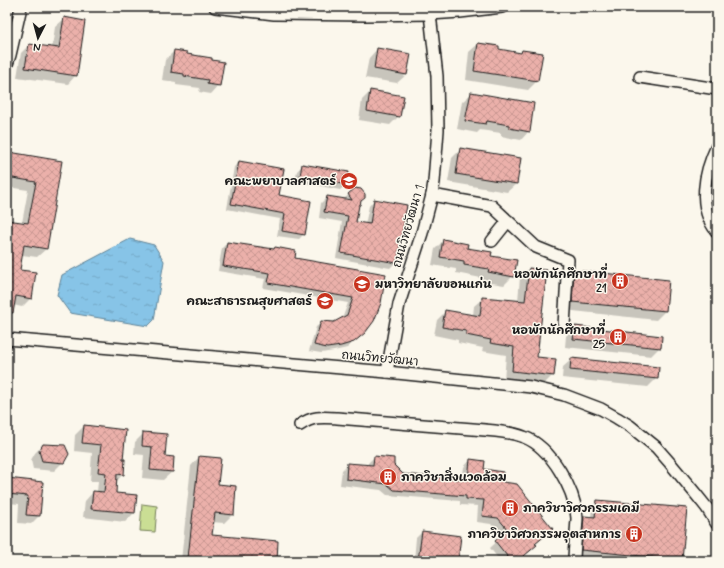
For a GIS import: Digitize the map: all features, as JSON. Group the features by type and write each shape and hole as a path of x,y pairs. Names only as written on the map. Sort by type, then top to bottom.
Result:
{"street":[{"path":"7,64 21,7"},
{"path":"215,7 274,14 366,15 430,14 502,7"},
{"name":"ถนนวิทยวัฒนา 1","path":"387,372 398,304 422,233 434,182 438,130 436,76 430,14"},
{"path":"640,77 717,89"},
{"path":"717,146 710,161 704,196 706,212 717,232"},
{"path":"432,195 492,206 536,248 568,260 564,326"},
{"path":"492,241 508,221"},
{"name":"ถนนวิทยวัฒนา","path":"7,339 387,372 531,387 564,395 601,409 630,426 656,448 670,463 707,508 717,524"},
{"path":"300,426 308,420 320,417 485,430 504,432 524,437 545,452 555,463 571,491 577,519 574,561"}],"green space":[{"path":"142,504 157,506 155,532 140,531"}],"water":[{"path":"130,239 154,245 164,261 154,320 148,326 70,313 57,295 62,275"}],"building":[{"path":"64,17 85,21 77,76 25,68 29,44 59,48"},
{"path":"478,43 499,46 499,49 521,53 522,50 543,53 538,81 474,71"},
{"path":"377,48 411,54 407,75 374,69"},
{"path":"174,50 224,62 220,86 207,84 208,80 171,72"},
{"path":"370,90 404,96 400,117 367,111"},
{"path":"471,92 534,103 530,132 509,128 509,125 487,121 486,124 465,121"},
{"path":"460,148 521,158 517,184 456,174"},
{"path":"9,152 62,161 47,249 24,245 20,270 36,272 32,299 16,296 13,313 7,312 7,220 28,223 36,182 7,177"},
{"path":"239,161 284,169 279,195 311,201 305,235 282,231 285,214 231,204"},
{"path":"302,164 349,172 348,178 344,180 347,185 300,176"},
{"path":"355,188 361,189 365,194 365,198 359,205 356,222 370,224 374,199 407,205 397,263 341,253 348,216 324,212 327,196 352,200 348,194"},
{"path":"443,239 468,244 467,248 492,252 491,256 517,260 514,277 488,272 489,269 464,265 464,261 440,257"},
{"name":"คณะสาธารณสุขศาสตร์","path":"227,242 274,249 275,247 296,251 295,258 386,274 381,303 374,321 365,333 354,342 327,348 314,345 321,321 334,322 347,315 353,298 268,283 270,273 223,266"},
{"path":"529,268 547,270 537,357 556,359 554,376 512,371 514,347 490,343 491,340 466,335 466,331 442,327 445,310 480,316 482,297 525,301"},
{"path":"574,270 669,280 666,311 572,302"},
{"name":"หอพักนักศึกษาที่ 25","path":"575,326 662,336 661,348 573,339"},
{"path":"571,358 659,367 658,379 570,370"},
{"path":"84,425 126,430 123,459 125,459 124,475 117,474 116,493 137,495 135,513 91,509 93,491 104,492 106,473 98,472 101,445 82,443"},
{"path":"143,432 167,434 165,456 174,457 173,472 150,470 152,447 142,446"},
{"path":"43,444 65,445 69,454 64,463 42,461 39,451"},
{"path":"199,456 221,458 218,484 236,486 234,515 215,513 212,535 278,541 277,561 228,561 188,558"},
{"path":"374,456 394,458 394,465 403,474 468,480 470,459 485,461 484,469 503,472 503,482 517,484 553,529 518,561 511,561 495,541 508,530 498,518 482,516 484,500 466,499 466,496 394,490 387,484 346,479 347,463 373,465"},
{"path":"7,478 43,482 40,516 26,515 28,496 7,494"},
{"name":"ภาควิชาวิศวกรรมอุตสาหการ","path":"597,500 687,508 682,560 581,550 584,516 595,517"},
{"path":"422,531 461,536 458,561 418,561"}],"place":[{"name":"คณะพยาบาลศาสตร์","path":"349,181"},
{"name":"หอพักนักศึกษาที่ 21","path":"620,281"},
{"name":"มหาวิทยาลัยขอนแก่น","path":"362,284"},
{"name":"คณะสาธารณสุขศาสตร์","path":"325,301"},
{"name":"หอพักนักศึกษาที่ 25","path":"618,337"},
{"name":"ภาควิชาสิ่งแวดล้อม","path":"388,477"},
{"name":"ภาควิชาวิศวกรรมเคมี","path":"510,508"},
{"name":"ภาควิชาวิศวกรรมอุตสาหการ","path":"634,534"}]}
